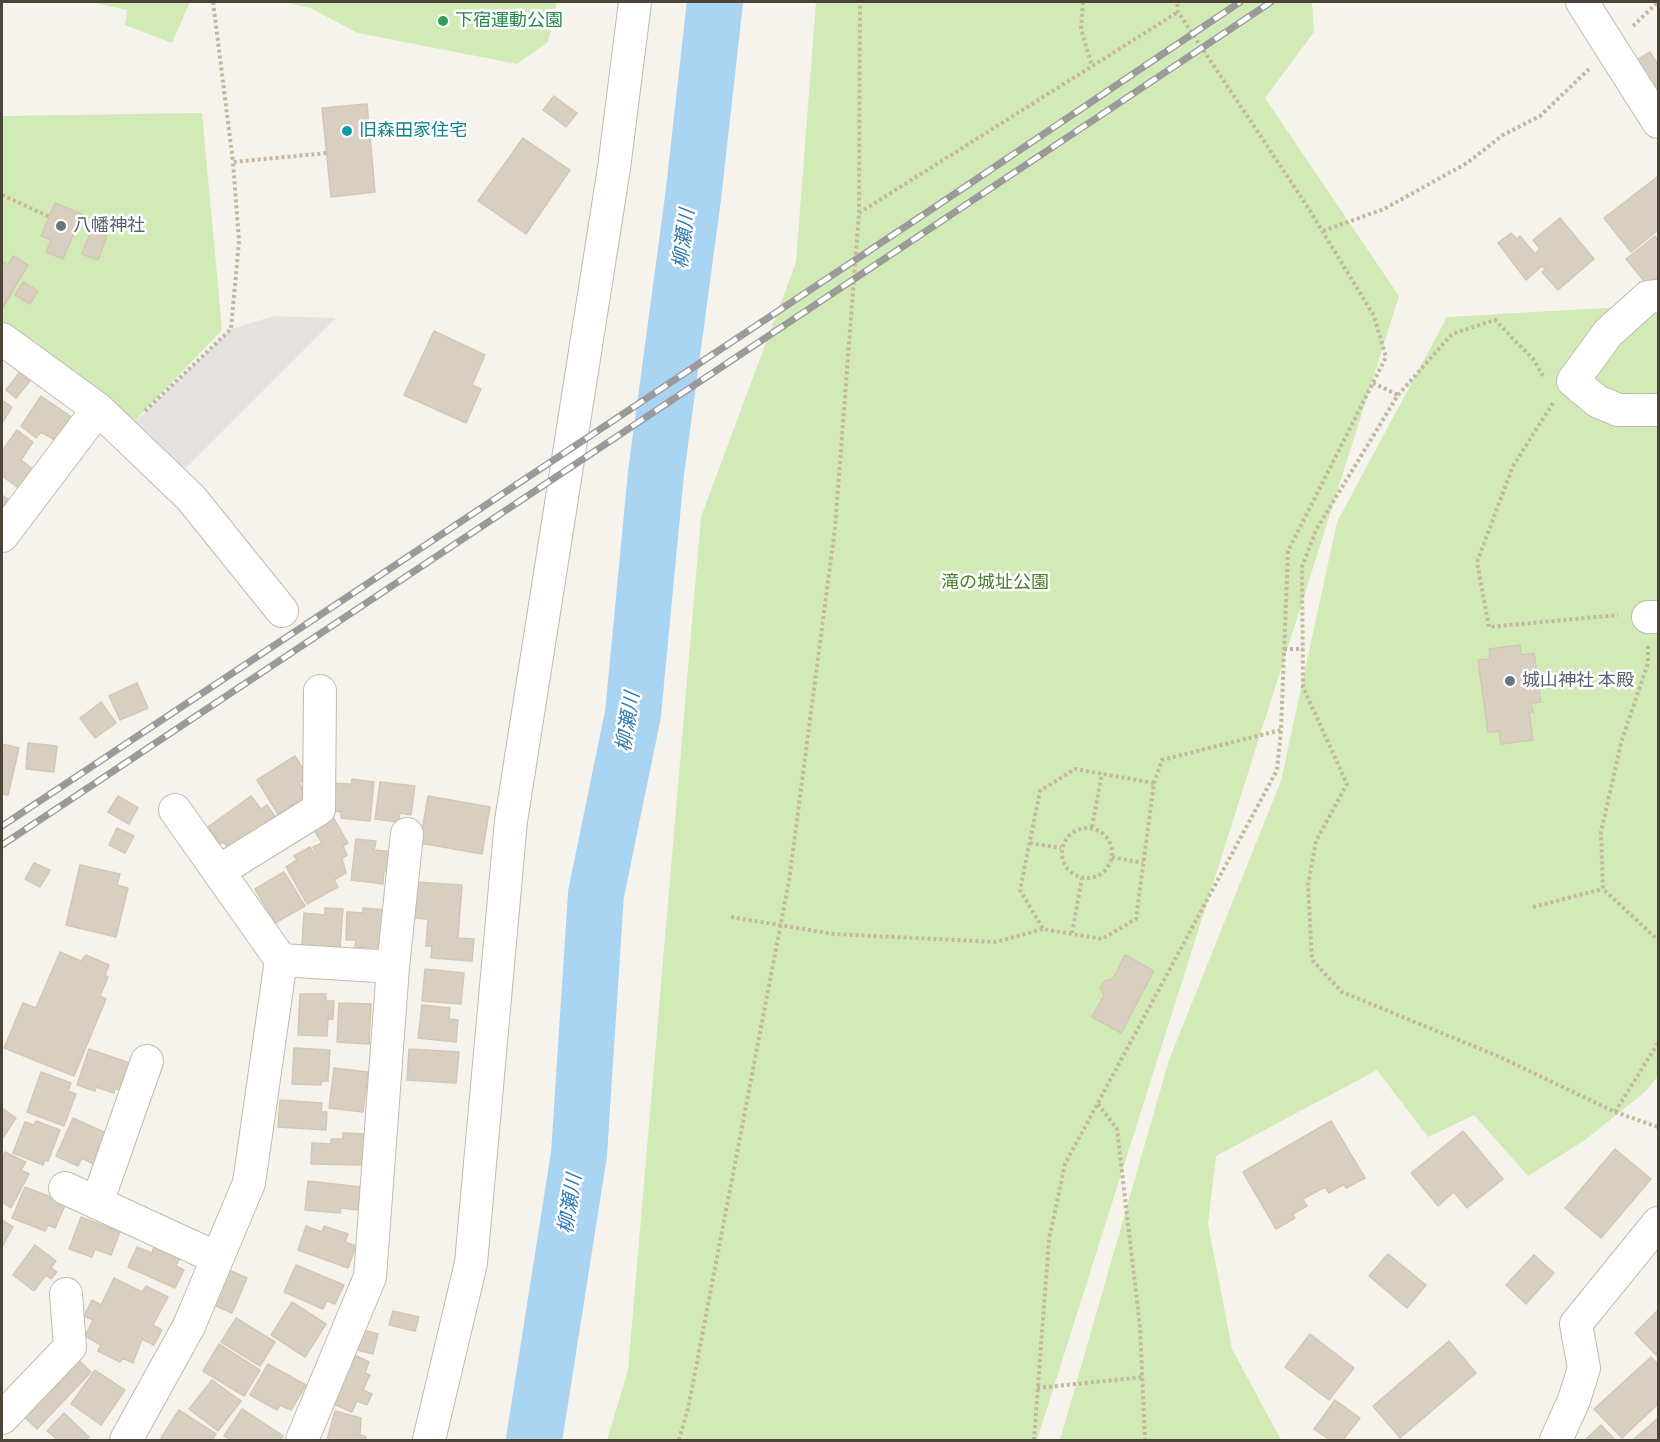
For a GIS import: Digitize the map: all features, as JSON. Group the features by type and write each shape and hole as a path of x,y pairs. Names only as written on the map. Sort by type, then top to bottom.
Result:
{"street":[{"path":"429,1440 471,1263 512,820 614,168 635,2"},
{"path":"1582,2 1659,122"},
{"path":"1659,296 1648,297 1559,380 1618,410 1659,410"},
{"path":"2,339 98,409 191,498 282,611"},
{"path":"2,536 98,409"},
{"path":"219,871 319,809 320,691"},
{"path":"126,1440 189,1326 249,1183 281,960 175,810"},
{"path":"302,1440 370,1277 393,967 406,834"},
{"path":"281,960 393,967"},
{"path":"97,1203 147,1061"},
{"path":"65,1188 218,1258"},
{"path":"1556,1440 1574,1400 1584,1368 1576,1324 1659,1223"},
{"path":"6,1404 70,1347 66,1294"}],"path":[{"path":"123,433 231,329 239,241 233,162 213,2"},
{"path":"679,1440 689,1404 789,881 835,528 859,213 860,2"},
{"path":"1083,2 1081,29 1092,66"},
{"path":"1034,1440 1049,1239 1065,1164 1277,770 1281,730 1288,551 1386,357 1374,316 1323,231 1178,12 1177,2"},
{"path":"859,213 1178,12"},
{"path":"1323,231 1384,209 1467,163 1503,135 1540,116 1611,47"},
{"path":"233,162 327,153"},
{"path":"2,195 50,217"},
{"path":"1659,940 1603,889 1601,832 1621,743 1648,663 1653,617 1615,614 1489,627 1477,562 1514,466 1555,400 1559,380 1534,360 1495,320 1452,334 1398,395 1316,530 1302,567 1303,687 1347,784 1316,841 1308,885 1312,960 1342,992 1500,1057 1615,1112 1659,1127"},
{"path":"1373,382 1398,395"},
{"path":"1284,650 1303,649"},
{"path":"731,917 834,934 996,942 1043,928 1102,939 1136,919 1154,783 1162,760 1281,730"},
{"path":"1043,928 1020,890 1040,791 1075,769 1154,783"},
{"path":"1092,827 1102,773"},
{"path":"1092,827 1108,838 1112,857 1101,874 1082,878 1065,867 1061,848 1072,832 1092,827"},
{"path":"1030,843 1061,848"},
{"path":"1112,857 1143,863"},
{"path":"1072,933 1082,878"},
{"path":"1533,907 1603,889"},
{"path":"1615,1112 1659,1044"},
{"path":"1098,1104 1117,1129 1140,1327 1145,1440"},
{"path":"1037,1389 1143,1377"}],"green space":[{"path":"91,2 190,2 172,43 125,25 127,10"},
{"name":"下宿運動公園","path":"284,2 557,2 548,42 517,64 358,33 310,8"},
{"name":"滝の城址公園","path":"816,2 1312,2 1314,32 1265,98 1399,296 1037,1440 607,1440 628,1370 701,517 796,262"},
{"path":"202,113 222,330 123,433 2,339 2,116"},
{"path":"1658,305 1658,1076 1645,1092 1585,1140 1528,1176 1474,1115 1428,1137 1377,1070 1216,1156 1208,1224 1232,1349 1281,1440 1060,1440 1169,1060 1281,781 1337,522 1447,317"}],"shaded area":[{"path":"274,316 336,318 173,481 123,433 231,329"}],"building":[{"path":"1650,52 1658,65 1658,98 1634,62"},
{"path":"554,96 577,113 566,127 543,110"},
{"name":"旧森田家住宅","path":"367,104 375,192 331,197 322,108"},
{"path":"523,138 570,170 526,234 478,201"},
{"path":"1657,177 1658,230 1631,252 1604,218"},
{"name":"八幡神社","path":"55,203 82,214 63,259 46,252 51,240 41,236"},
{"path":"1560,218 1594,259 1558,290 1542,272 1545,269 1542,266 1526,280 1498,243 1511,233 1517,239 1520,236 1535,254 1540,249 1533,240"},
{"path":"91,230 107,236 98,260 82,254"},
{"path":"1655,236 1658,241 1658,277 1648,286 1626,259"},
{"path":"13,256 28,265 2,309 2,261 8,265"},
{"path":"23,282 38,291 30,304 15,295"},
{"path":"434,331 485,355 472,385 481,389 466,423 404,395"},
{"path":"19,373 30,381 16,398 6,390"},
{"path":"41,396 73,418 55,440 41,432 36,438 21,426"},
{"path":"2,400 12,407 2,423"},
{"path":"17,430 33,442 21,460 34,470 20,489 2,476 2,451"},
{"path":"2,495 8,499 2,508"},
{"name":"城山神社 本殿","path":"1520,645 1521,655 1534,653 1541,702 1531,703 1533,712 1529,712 1533,740 1501,744 1499,731 1488,732 1478,660 1490,659 1489,649"},
{"path":"137,683 148,708 120,720 109,696"},
{"path":"101,702 116,723 95,738 80,718"},
{"path":"28,743 57,746 54,772 26,769"},
{"path":"2,744 19,748 8,795 2,794"},
{"path":"295,756 308,777 299,783 307,795 278,814 257,780"},
{"path":"352,779 374,782 370,821 341,818 341,812 330,810 332,783 351,784"},
{"path":"380,782 415,786 411,815 400,813 398,822 375,819"},
{"path":"118,796 138,808 129,824 108,812"},
{"path":"251,796 261,809 267,805 277,819 230,851 224,842 220,844 208,827"},
{"path":"428,796 490,807 482,854 420,843"},
{"path":"333,817 348,843 343,846 347,855 342,858 346,873 334,880 338,887 307,904 286,867 297,860 294,856 310,847 315,855 317,854 313,847 322,843 313,828"},
{"path":"117,828 134,836 125,853 109,845"},
{"path":"356,839 376,841 374,850 395,852 393,871 384,871 383,884 351,880"},
{"path":"34,863 50,870 40,887 25,879"},
{"path":"80,865 120,874 117,885 128,888 116,937 66,925"},
{"path":"284,872 305,906 275,923 255,889"},
{"path":"416,882 462,885 458,938 474,939 472,961 431,958 432,946 426,946 428,919 413,918"},
{"path":"325,908 343,909 340,947 302,945 304,913 325,915"},
{"path":"363,908 388,910 380,948 355,947 356,940 346,940 347,912 363,913"},
{"path":"60,952 81,961 86,955 109,965 105,975 108,977 100,996 106,999 74,1076 4,1048 23,1003 36,1008"},
{"path":"1125,955 1154,971 1121,1033 1092,1017 1104,995 1100,988 1105,981 1113,979"},
{"path":"425,969 464,973 461,1004 422,1001"},
{"path":"300,994 326,994 326,1001 334,1001 333,1019 328,1019 327,1036 298,1035"},
{"path":"339,1003 371,1004 369,1044 337,1042"},
{"path":"422,1005 450,1008 449,1019 458,1020 456,1042 418,1038"},
{"path":"294,1048 330,1050 328,1081 322,1081 321,1085 292,1084"},
{"path":"89,1049 130,1063 131,1093 115,1088 114,1093 96,1087 95,1091 77,1085"},
{"path":"409,1049 459,1052 456,1083 407,1080"},
{"path":"334,1068 368,1072 363,1112 329,1108"},
{"path":"41,1072 71,1083 68,1091 76,1094 64,1126 27,1112"},
{"path":"280,1100 322,1103 321,1112 327,1112 326,1130 278,1127"},
{"path":"2,1108 16,1118 2,1139"},
{"path":"73,1118 106,1133 93,1164 82,1158 78,1166 56,1156"},
{"path":"36,1121 60,1130 48,1161 45,1160 43,1165 13,1153 25,1122 34,1125"},
{"path":"1331,1121 1365,1178 1346,1188 1344,1184 1329,1193 1325,1187 1303,1199 1307,1206 1293,1214 1295,1218 1276,1229 1243,1172"},
{"path":"1463,1131 1503,1179 1467,1208 1454,1192 1438,1206 1411,1173"},
{"path":"343,1133 365,1134 363,1165 311,1164 312,1143 331,1144 331,1139 343,1139"},
{"path":"1615,1149 1651,1179 1601,1238 1565,1208"},
{"path":"5,1152 26,1162 21,1170 29,1174 11,1208 2,1202 2,1160"},
{"path":"308,1181 361,1187 358,1210 341,1208 340,1213 305,1210"},
{"path":"25,1187 66,1203 55,1228 48,1225 45,1231 12,1218"},
{"path":"81,1217 120,1232 111,1255 95,1249 92,1257 69,1249"},
{"path":"2,1220 13,1227 2,1247"},
{"path":"306,1226 322,1232 324,1226 348,1234 345,1242 356,1246 348,1268 298,1250"},
{"path":"35,1245 56,1261 51,1268 57,1272 51,1279 46,1275 34,1291 13,1275"},
{"path":"154,1246 180,1258 176,1266 184,1270 175,1288 128,1267 137,1247 152,1253"},
{"path":"1388,1254 1426,1285 1407,1308 1369,1276"},
{"path":"1534,1255 1554,1273 1526,1304 1506,1285"},
{"path":"296,1265 344,1285 335,1304 327,1301 323,1309 284,1292"},
{"path":"224,1268 247,1278 232,1313 209,1303"},
{"path":"114,1278 142,1292 146,1286 168,1297 153,1325 162,1330 154,1345 142,1339 133,1363 123,1358 120,1362 98,1351 101,1345 85,1336 93,1320 84,1316 92,1300 101,1305"},
{"path":"292,1302 326,1324 305,1357 271,1335"},
{"path":"1658,1310 1658,1357 1635,1333"},
{"path":"393,1311 419,1317 415,1331 389,1325"},
{"path":"236,1318 275,1342 260,1366 221,1342"},
{"path":"355,1328 378,1334 373,1354 349,1348"},
{"path":"1310,1334 1354,1368 1329,1400 1285,1367"},
{"path":"1449,1341 1476,1373 1400,1438 1373,1406"},
{"path":"219,1344 260,1370 244,1396 203,1371"},
{"path":"71,1353 91,1372 37,1429 16,1409"},
{"path":"352,1354 369,1362 365,1373 370,1375 363,1390 372,1394 367,1405 357,1401 352,1412 331,1403"},
{"path":"1651,1357 1658,1365 1658,1404 1622,1438 1594,1409"},
{"path":"268,1364 306,1385 291,1410 280,1405 277,1410 250,1395"},
{"path":"95,1370 125,1390 101,1425 71,1404"},
{"path":"212,1380 241,1401 218,1431 189,1409"},
{"path":"1335,1400 1360,1418 1343,1440 1330,1440 1314,1429"},
{"path":"242,1409 283,1436 280,1440 231,1440 224,1436"},
{"path":"179,1410 216,1434 212,1440 165,1440 161,1438"},
{"path":"335,1411 361,1418 360,1435 366,1437 365,1440 327,1440"},
{"path":"64,1413 89,1437 85,1440 58,1440 47,1431"},
{"path":"1658,1418 1658,1440 1633,1440"},
{"path":"1601,1425 1615,1440 1585,1440"}],"waterway":[{"name":"柳瀬川","path":"534,1440 579,1154 596,894 633,714 656,473 693,198 715,2"}],"railway":[{"path":"2,826 1240,2"},
{"path":"2,845 1271,2"}],"place":[{"name":"下宿運動公園","path":"443,21"},
{"name":"旧森田家住宅","path":"347,131"},
{"name":"八幡神社","path":"61,226"},
{"name":"城山神社 本殿","path":"1510,681"}]}
